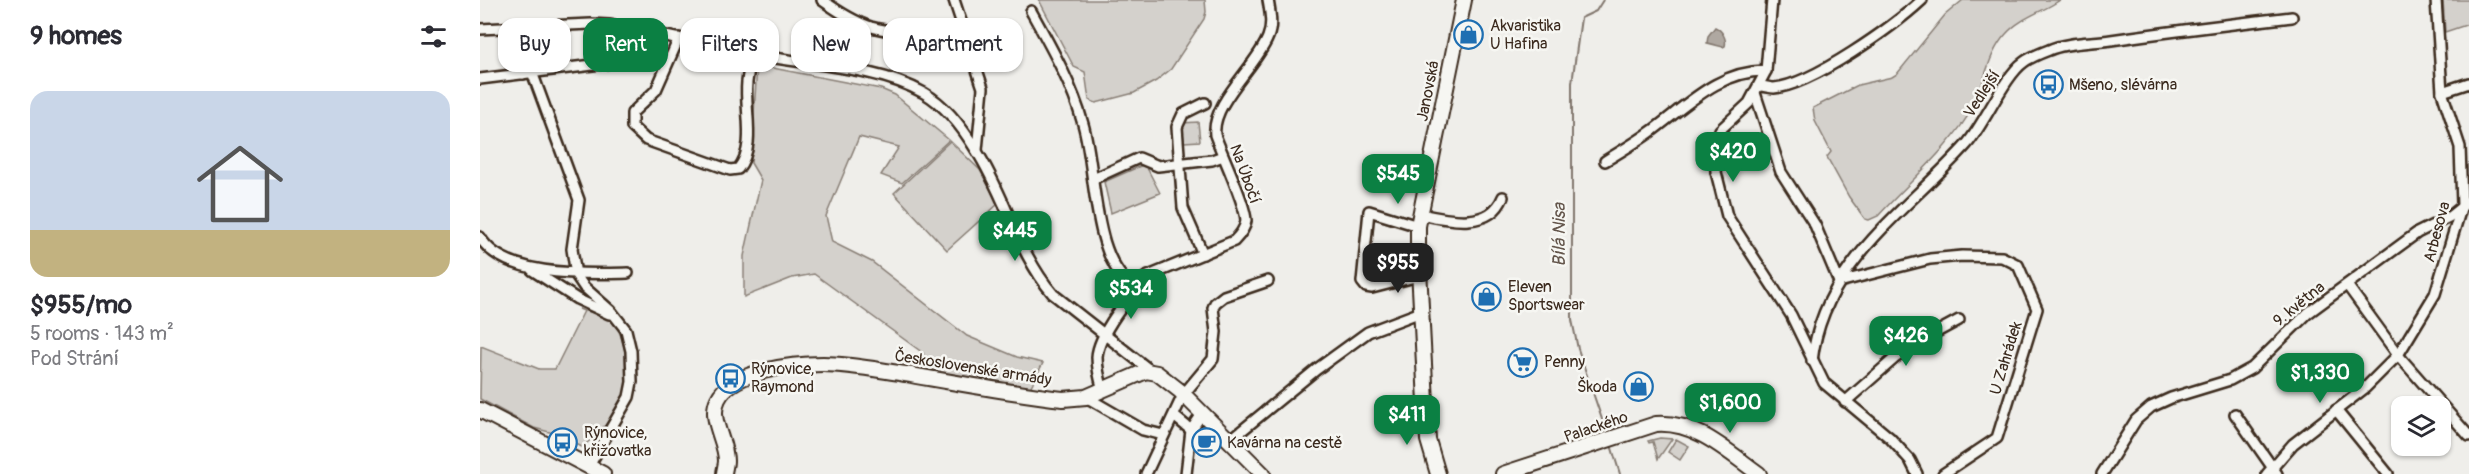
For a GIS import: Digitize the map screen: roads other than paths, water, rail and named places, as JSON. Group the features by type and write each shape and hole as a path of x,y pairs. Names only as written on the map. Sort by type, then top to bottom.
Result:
{"street":[{"path":"822,0 844,15 870,27 883,29"},
{"path":"954,0 960,18"},
{"name":"Na Úbočí","path":"1104,335 1146,277 1234,241 1239,236 1246,221 1215,135 1214,126 1223,106 1268,38 1271,23 1268,0"},
{"name":"Janovská","path":"1438,474 1428,440 1419,276 1419,220 1464,0"},
{"path":"1772,0 1767,70 1749,103 1720,130 1715,148 1716,172 1727,216 1791,315 1824,383 1890,438 1910,460 1917,474"},
{"path":"1758,89 1774,88 1802,80 1852,52 1890,27 1922,0"},
{"name":"Arbesova","path":"2272,472 2293,444 2365,388 2398,355 2435,294 2466,203 2460,147 2442,92 2436,0"},
{"path":"1031,11 1061,66 1083,123 1103,237 1119,276 1136,290"},
{"name":"Vedlejší","path":"1812,361 1815,336 1839,282 1859,252 1967,143 1991,110 2009,78 2023,63 2051,49 2191,28 2292,17"},
{"path":"480,22 485,28"},
{"path":"571,26 609,25 679,38 656,90 632,113 632,128 646,140 730,170 738,169 745,160 748,142 749,72"},
{"path":"779,59 888,77 927,94 949,115 976,150 1035,272 1053,294 1151,371 1161,376 1263,474"},
{"path":"480,79 583,66"},
{"path":"1605,161 1648,134 1719,82 1736,75 1767,70"},
{"path":"976,150 983,88 979,72"},
{"path":"527,73 579,200 572,249 576,274 584,287 626,330 631,351 632,382 629,397 589,466"},
{"path":"2442,92 2469,83"},
{"path":"1758,89 1781,172 1815,225 1839,282"},
{"path":"1203,254 1183,208 1177,127 1183,114 1205,103"},
{"path":"1093,179 1139,158 1156,166 1212,160 1223,156"},
{"path":"1419,276 1372,288 1362,282 1370,211 1419,220 1478,219 1495,211 1503,197"},
{"name":"9. května","path":"2102,474 2136,420 2151,407 2171,398 2230,380 2252,368 2301,320 2417,233 2448,218 2466,203"},
{"path":"480,237 499,255 530,269 577,299 618,320"},
{"name":"U Zahrádek","path":"1839,282 1930,259 1962,256 2002,257 2018,265 2037,309 1997,438 1943,474"},
{"path":"530,269 576,274 628,273"},
{"path":"1146,474 1183,395 1213,359 1216,332 1213,317 1215,303 1224,296 1258,286 1268,280"},
{"path":"2347,285 2398,355 2469,436"},
{"path":"1230,441 1317,369 1368,332 1421,312"},
{"path":"1845,402 1895,358 1920,341 1959,320"},
{"path":"1103,390 1097,358 1104,335"},
{"name":"Československé armády","path":"727,470 715,416 718,399 722,392 738,381 756,373 783,367 825,364 864,368 1049,398 1086,397 1151,371"},
{"path":"1086,397 1143,430 1163,435"},
{"name":"Janovská","path":"1426,403 1423,448 1428,474"},
{"path":"480,410 603,474"},
{"path":"2336,410 2388,474"},
{"path":"1186,474 1191,430 1202,414"},
{"path":"2235,414 2272,472"},
{"path":"1174,416 1191,430"},
{"name":"Palackého","path":"1503,474 1656,424 1677,424 1705,435 1759,474"}],"waterway":[{"name":"Bílá Nisa","path":"1603,0 1596,11 1581,18 1572,83 1572,320 1578,349 1607,434"},
{"name":"Bílá Nisa","path":"1611,445 1620,474"}],"place":[{"name":"Akvaristika U Hafina","path":"1469,35"},
{"name":"Mšeno, slévárna","path":"2048,85"},
{"name":"Eleven Sportswear","path":"1487,296"},
{"name":"Penny","path":"1523,362"},
{"name":"Rýnovice, Raymond","path":"730,378"},
{"name":"Škoda","path":"1638,387"},
{"name":"Rýnovice, křižovatka","path":"563,442"},
{"name":"Kavárna na cestě","path":"1206,443"}]}
